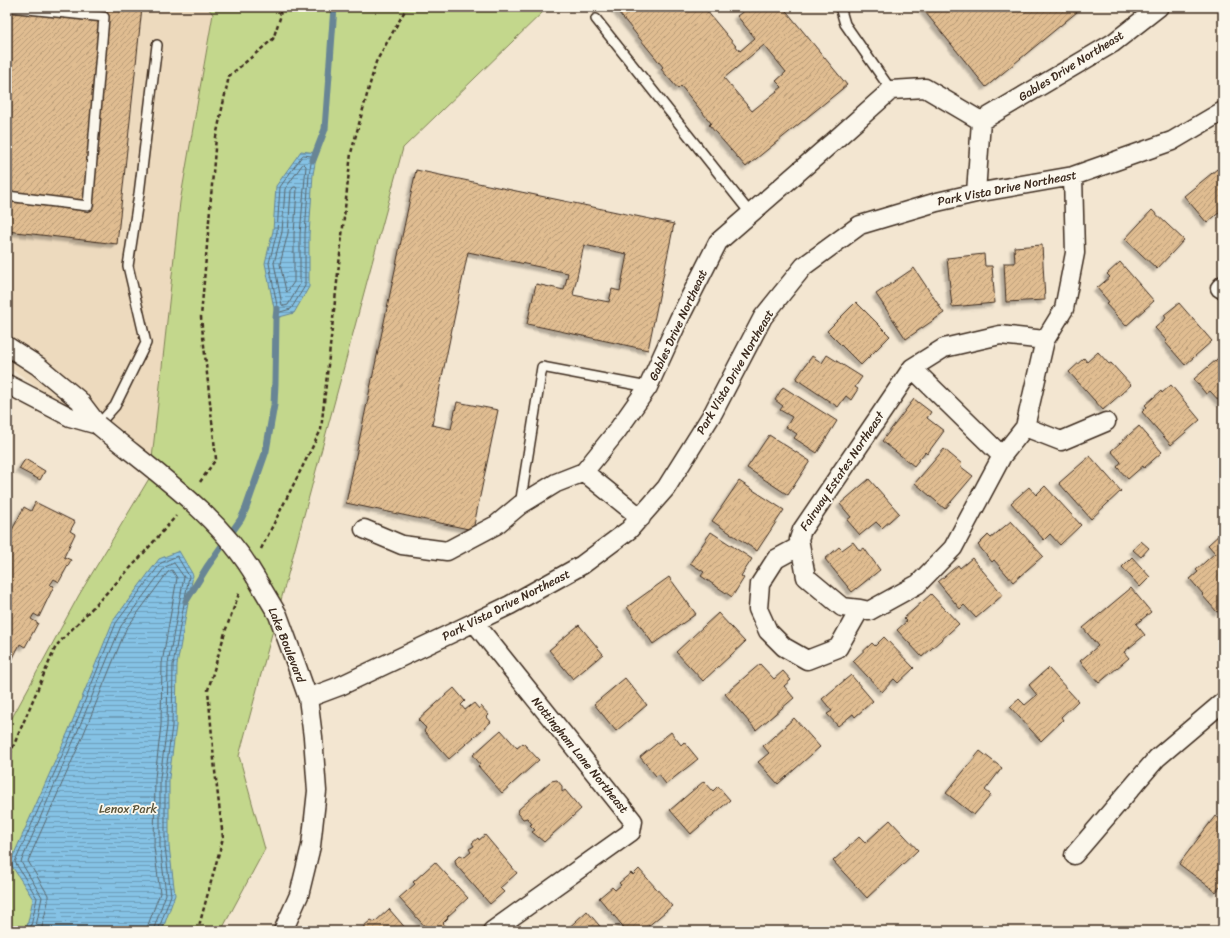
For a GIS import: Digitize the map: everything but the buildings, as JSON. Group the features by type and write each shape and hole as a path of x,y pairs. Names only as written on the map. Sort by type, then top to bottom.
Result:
{"street":[{"name":"Gables Drive Northeast","path":"981,121 1113,43 1159,7"},
{"path":"891,90 925,88 981,121 976,193"},
{"name":"Gables Drive Northeast","path":"364,529 402,545 447,551 496,525 520,505 556,483 584,472 617,431 648,387 679,319 718,242 891,90"},
{"name":"Park Vista Drive Northeast","path":"308,698 340,686 510,605 582,566 629,530 666,488 713,413 763,317 804,266 860,225 937,202 976,193 1073,176 1172,141 1223,111"},
{"path":"800,546 806,577 842,607 869,611 918,584 953,548 1002,456 1025,427 1045,340 1064,309 1075,253 1073,176"},
{"name":"Fairway Estates Northeast","path":"860,609 838,648 807,660 784,647 768,631 758,609 760,584 776,559 800,546 798,539 802,530 912,368 944,348 1000,335 1045,340"},
{"path":"7,346 38,366 79,400 98,425"},
{"path":"912,368 1002,456"},
{"path":"7,384 70,417 98,425"},
{"path":"1025,427 1061,441 1106,422"},
{"name":"Lake Boulevard","path":"98,425 202,511 231,541 249,582 278,615 308,698 313,737 317,791 311,846 298,895 283,931"},
{"path":"584,472 641,518"},
{"name":"Nottingham Lane Northeast","path":"474,622 633,821 631,832 492,931"},
{"path":"1074,856 1157,758 1223,702"}],"lane":[{"path":"7,196 88,206 104,17 9,7"},
{"path":"840,7 845,24 891,90"},
{"path":"596,19 750,213"},
{"path":"98,425 115,406 146,343 128,266 139,194 158,45"},
{"path":"520,505 542,367 648,387"}],"path":[{"path":"199,484 216,459 201,317 216,137 229,76 273,39 281,15 278,7"},
{"path":"260,551 321,430 351,153 376,62 407,7"},
{"path":"7,761 56,646 136,562 177,514"},
{"path":"196,931 199,926 223,838 215,771 208,690 226,629 249,582"}],"shaded area":[{"path":"7,7 207,7 213,14 180,202 150,477 22,376 7,367"}],"green space":[{"name":"Lenox Park","path":"207,7 548,7 403,148 239,756 265,849 221,931 7,931 7,727 79,595 150,477 180,202 213,14"}],"water":[{"path":"301,151 317,153 313,174 309,235 309,287 294,313 276,318 265,263 273,231 276,186"},
{"path":"179,551 193,575 177,665 176,726 169,778 169,846 175,895 162,931 26,931 33,899 10,863 68,732 113,621 159,559"}],"waterway":[{"path":"313,160 325,129 334,7"},
{"path":"186,601 207,567 241,519 266,451 274,405 277,309"}]}
